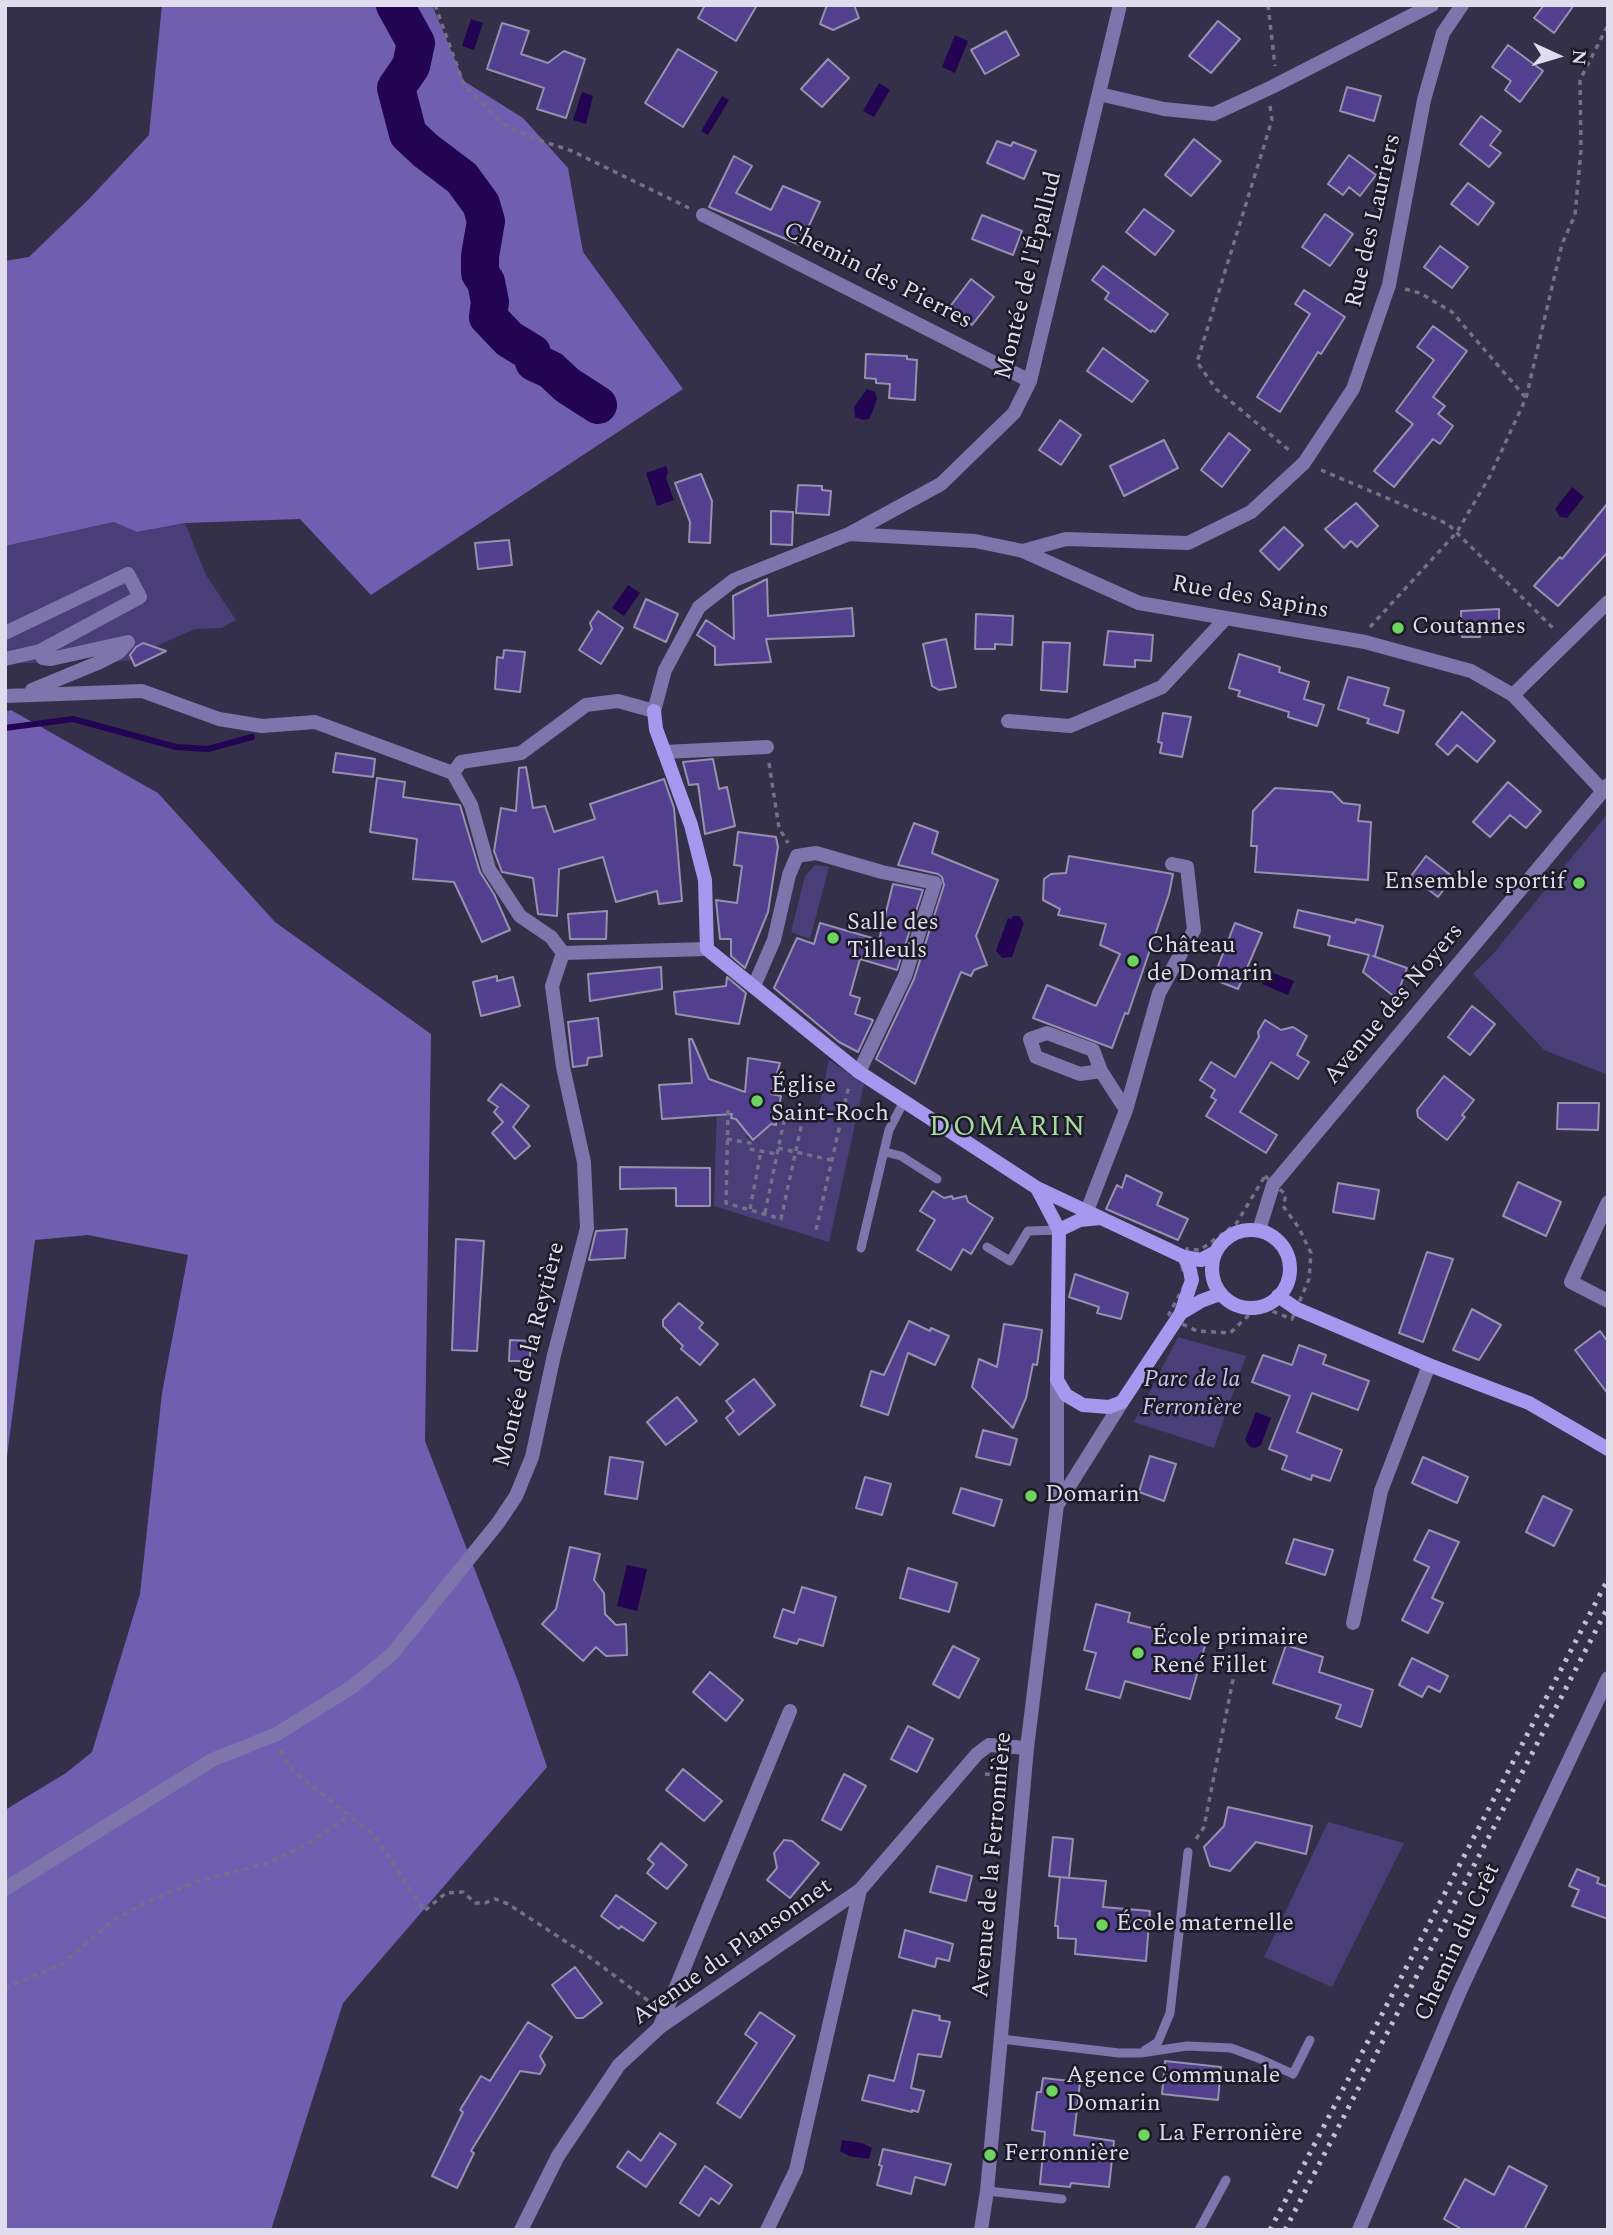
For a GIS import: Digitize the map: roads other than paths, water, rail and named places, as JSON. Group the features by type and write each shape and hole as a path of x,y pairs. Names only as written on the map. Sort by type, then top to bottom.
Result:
{"street":[{"name":"Montée de l'Épallud","path":"707,949 705,880 691,825 656,729 654,711 665,670 699,607 734,580 849,534 941,484 1014,413 1030,381 1120,5"},
{"path":"1099,94 1164,109 1214,114 1432,5"},
{"name":"Rue des Lauriers","path":"1023,551 1066,539 1188,543 1251,512 1304,463 1353,389 1389,285 1424,100 1443,33 1462,5"},
{"name":"Chemin des Pierres","path":"704,215 1030,381"},
{"name":"Rue des Sapins","path":"849,534 975,541 1023,551 1139,603 1365,642 1471,671 1513,695 1605,788"},
{"path":"5,633 128,574 140,597 40,651 5,659"},
{"path":"1513,695 1608,603"},
{"path":"1008,720 1070,726 1162,687 1226,618"},
{"path":"20,694 100,662 119,652 128,642 51,659 43,658 40,651"},
{"path":"5,696 142,691 219,719 262,726 315,722 453,773 471,805 489,869 520,916 551,937 563,953 707,949 754,986 854,1078 903,1103 1037,1188 1184,1257 1201,1260 1214,1253 1225,1239 1241,1230 1259,1230 1274,1237 1285,1250 1290,1266 1287,1282 1278,1296 1265,1305 1249,1308 1233,1304 1220,1294 1212,1275 1214,1253"},
{"path":"453,773 461,762 521,752 586,705 618,701 654,711"},
{"path":"664,752 767,747"},
{"name":"Avenue des Noyers","path":"1259,1230 1273,1185 1605,788"},
{"path":"754,986 774,940 789,875 797,856 816,853 882,872 935,883 905,976 854,1078"},
{"path":"1087,1211 1126,1110 1159,993 1194,930 1187,867 1172,864"},
{"name":"Montée de la Reytière","path":"5,1889 212,1760 277,1734 352,1687 392,1654 498,1523 516,1496 532,1457 554,1355 587,1228 584,1162 563,1067 552,986 563,953"},
{"path":"1101,1071 1080,1074 1036,1057 1030,1039 1047,1033 1093,1050 1101,1071 1126,1110"},
{"name":"Avenue de la Ferronnière","path":"981,2230 987,2191 1027,1748 1057,1505 1059,1230 1037,1188"},
{"path":"1608,1202 1571,1282 1608,1301"},
{"path":"1059,1230 1080,1220 1102,1218"},
{"path":"1178,1317 1192,1280 1184,1257"},
{"name":"Avenue de la Ferronnière","path":"1057,1505 1178,1317 1201,1301 1220,1294"},
{"path":"1278,1296 1297,1309 1429,1365 1530,1403 1608,1449"},
{"path":"1353,1623 1381,1490 1429,1365"},
{"path":"1057,1380 1066,1395 1083,1405 1109,1408 1122,1402"},
{"name":"Chemin du Crêt","path":"1359,2230 1460,1991 1608,1678"},
{"path":"660,2027 790,1711"},
{"name":"Avenue du Plansonnet","path":"521,2230 558,2156 619,2065 660,2027 860,1891 977,1754 989,1745 1027,1748"},
{"name":"Avenue du Plansonnet","path":"767,2230 796,2170 860,1891"}],"lane":[{"path":"862,1248 889,1130 903,1103"},
{"path":"885,1152 901,1156 937,1179"},
{"path":"987,1247 1010,1261 1028,1231 1059,1230"},
{"path":"1141,2053 1158,2042 1170,2013 1188,1852"},
{"path":"1001,2039 1119,2053 1141,2053 1187,2046 1231,2048 1258,2057 1293,2074 1310,2040"},
{"path":"1199,2230 1226,2180"},
{"path":"987,2191 1062,2199"}],"waterway":[{"path":"395,5 416,43 411,66 396,88 408,134 462,178 481,204 486,221 480,273 486,282 490,302 488,317 509,339 532,353 534,362 551,370 567,385 598,405"},
{"path":"5,728 73,719 176,747 208,749 252,737"}],"railway":[{"path":"1270,2230 1608,1579"},
{"path":"1285,2230 1608,1607"}],"place":[{"name":"Coutannes","path":"1398,628"},
{"name":"Ensemble sportif","path":"1579,883"},
{"name":"Salle des Tilleuls","path":"833,938"},
{"name":"Château de Domarin","path":"1133,961"},
{"name":"Église Saint-Roch","path":"757,1101"},
{"name":"Domarin","path":"1031,1496"},
{"name":"École primaire René Fillet","path":"1138,1653"},
{"name":"École maternelle","path":"1102,1925"},
{"name":"Agence Communale Domarin","path":"1052,2091"},
{"name":"La Ferronière","path":"1144,2135"},
{"name":"Ferronnière","path":"990,2155"}],"district":[{"name":"DOMARIN","path":"1008,1130"}],"park label":[{"name":"Parc de la Ferronière","path":"1192,1395"}]}
